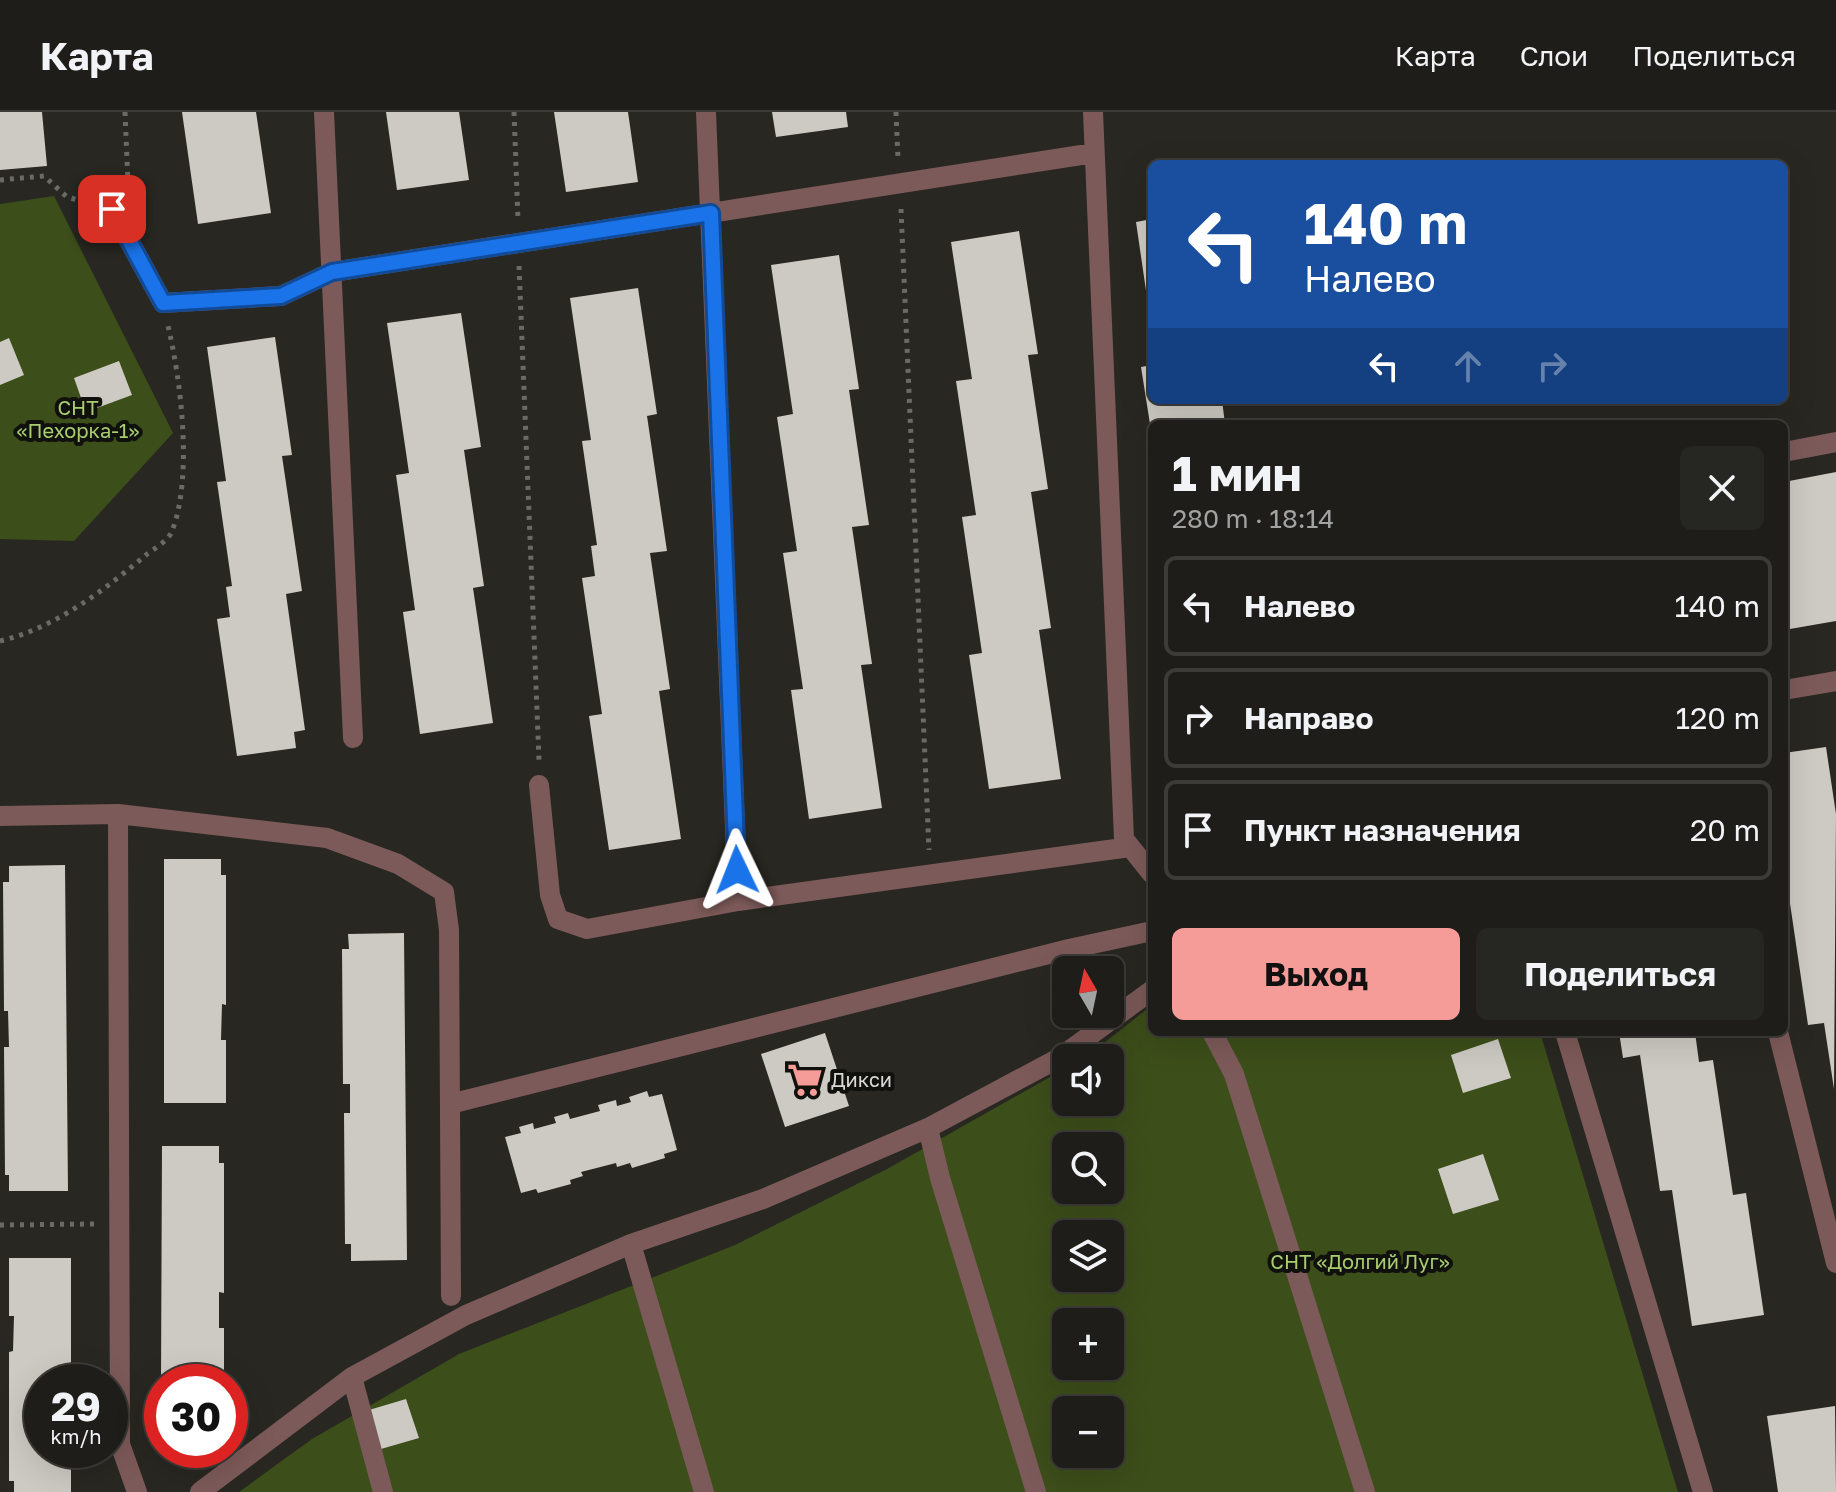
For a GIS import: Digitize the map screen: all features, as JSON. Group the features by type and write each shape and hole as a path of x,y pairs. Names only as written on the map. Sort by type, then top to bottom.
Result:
{"street":[{"path":"324,112 353,738"},
{"path":"706,112 738,901"},
{"path":"1093,112 1124,839 1148,869"},
{"path":"107,200 163,303 281,296 332,272 1094,153"},
{"path":"1788,451 1836,442"},
{"path":"1788,689 1836,681"},
{"path":"539,785 550,895 558,919 587,929 738,901 1130,847"},
{"path":"0,816 118,814 327,838 398,864 444,892 449,930 451,1296"},
{"path":"118,814 120,1444 137,1492"},
{"path":"450,1104 1148,932"},
{"path":"200,1492 352,1377 466,1315 631,1244 763,1199 928,1128 1059,1058 1148,993"},
{"path":"1214,1036 1234,1074 1365,1492"},
{"path":"1566,1036 1703,1492"},
{"path":"1779,1036 1836,1263"},
{"path":"928,1128 940,1178 1036,1492"},
{"path":"631,1244 704,1492"},
{"path":"352,1377 383,1492"}],"path":[{"path":"0,180 44,176 67,197 107,200 128,184 125,112"},
{"path":"514,112 539,785"},
{"path":"896,112 931,875"},
{"path":"0,641 27,634 103,592 172,534 181,488 183,429 171,338 163,303"},
{"path":"0,1225 120,1224"}],"green space":[{"name":"СНТ «Пехорка-1»","path":"54,196 173,433 74,541 0,539 0,204"},
{"name":"СНТ «Долгий Луг»","path":"1148,1008 1148,1036 1541,1036 1678,1492 239,1492 312,1439 459,1354 735,1245 887,1169 1052,1076 1052,1116 1124,1116 1124,1044 1103,1044"}],"building":[{"path":"0,112 42,112 47,166 0,170"},
{"path":"182,112 256,112 271,213 198,224"},
{"path":"386,112 459,112 469,180 397,190"},
{"path":"554,112 628,112 638,182 566,192"},
{"path":"772,112 846,112 848,127 776,137"},
{"path":"1148,220 1148,304 1136,222"},
{"path":"1019,231 1038,354 1028,355 1048,489 1031,492 1051,628 1039,630 1061,779 989,789 969,655 982,653 962,517 976,515 956,381 972,379 951,242"},
{"path":"839,255 859,389 849,390 869,525 852,527 872,664 861,665 882,808 809,819 791,690 803,689 783,553 797,551 777,417 793,414 771,265"},
{"path":"638,288 657,414 647,416 667,551 650,553 670,689 659,691 681,839 609,850 589,716 602,714 582,578 595,576 591,546 597,545 582,441 591,440 570,298"},
{"path":"461,313 481,447 464,450 484,586 473,588 493,723 420,734 403,612 415,610 396,475 409,473 387,323"},
{"path":"275,337 292,455 282,456 302,591 286,594 305,730 294,732 296,748 237,756 217,619 230,617 226,587 232,586 217,482 226,481 207,347"},
{"path":"9,338 24,375 0,385 0,342"},
{"path":"119,361 132,395 86,412 74,378"},
{"path":"1148,366 1148,404 1222,404 1224,420 1149,420 1141,367"},
{"path":"1836,472 1836,621 1788,629 1788,481"},
{"path":"1826,747 1836,814 1834,1089 1824,1023 1808,1025 1788,890 1788,752"},
{"path":"164,859 221,859 221,875 226,875 226,1005 222,1004 221,1040 226,1040 226,1103 164,1103"},
{"path":"65,865 68,1191 9,1191 9,1175 5,1175 4,1047 9,1047 8,1011 4,1011 3,882 9,882 9,866"},
{"path":"404,933 407,1260 351,1261 351,1244 345,1244 344,1113 350,1113 350,1084 343,1084 342,949 349,949 348,934"},
{"name":"Дикси","path":"825,1033 849,1106 785,1127 761,1054"},
{"path":"1620,1036 1696,1036 1699,1062 1713,1060 1733,1195 1746,1193 1764,1315 1692,1326 1672,1190 1660,1191 1640,1055 1623,1058"},
{"path":"1498,1039 1511,1078 1463,1093 1451,1055"},
{"path":"647,1091 649,1097 662,1094 677,1150 664,1154 665,1158 632,1168 630,1163 617,1167 616,1163 581,1172 583,1176 570,1180 571,1184 538,1193 536,1189 521,1193 505,1137 521,1133 519,1127 533,1123 534,1129 556,1123 554,1117 568,1113 570,1119 600,1111 598,1105 616,1100 617,1106 631,1102 629,1097"},
{"path":"162,1146 219,1146 219,1163 224,1163 224,1293 219,1292 219,1328 224,1328 224,1364 161,1364"},
{"path":"1483,1154 1499,1200 1453,1214 1438,1169"},
{"path":"9,1258 71,1258 71,1364 24,1364 24,1468 71,1468 71,1492 14,1492 14,1481 9,1481 9,1352 13,1351 14,1316 9,1316"},
{"path":"406,1399 419,1438 381,1449 369,1410"},
{"path":"1835,1406 1836,1492 1778,1492 1767,1416"}],"place":[{"name":"Дикси","path":"805,1080"}],"route":[{"path":"112,209 163,303 281,296 332,272 711,213 737,870"}]}
